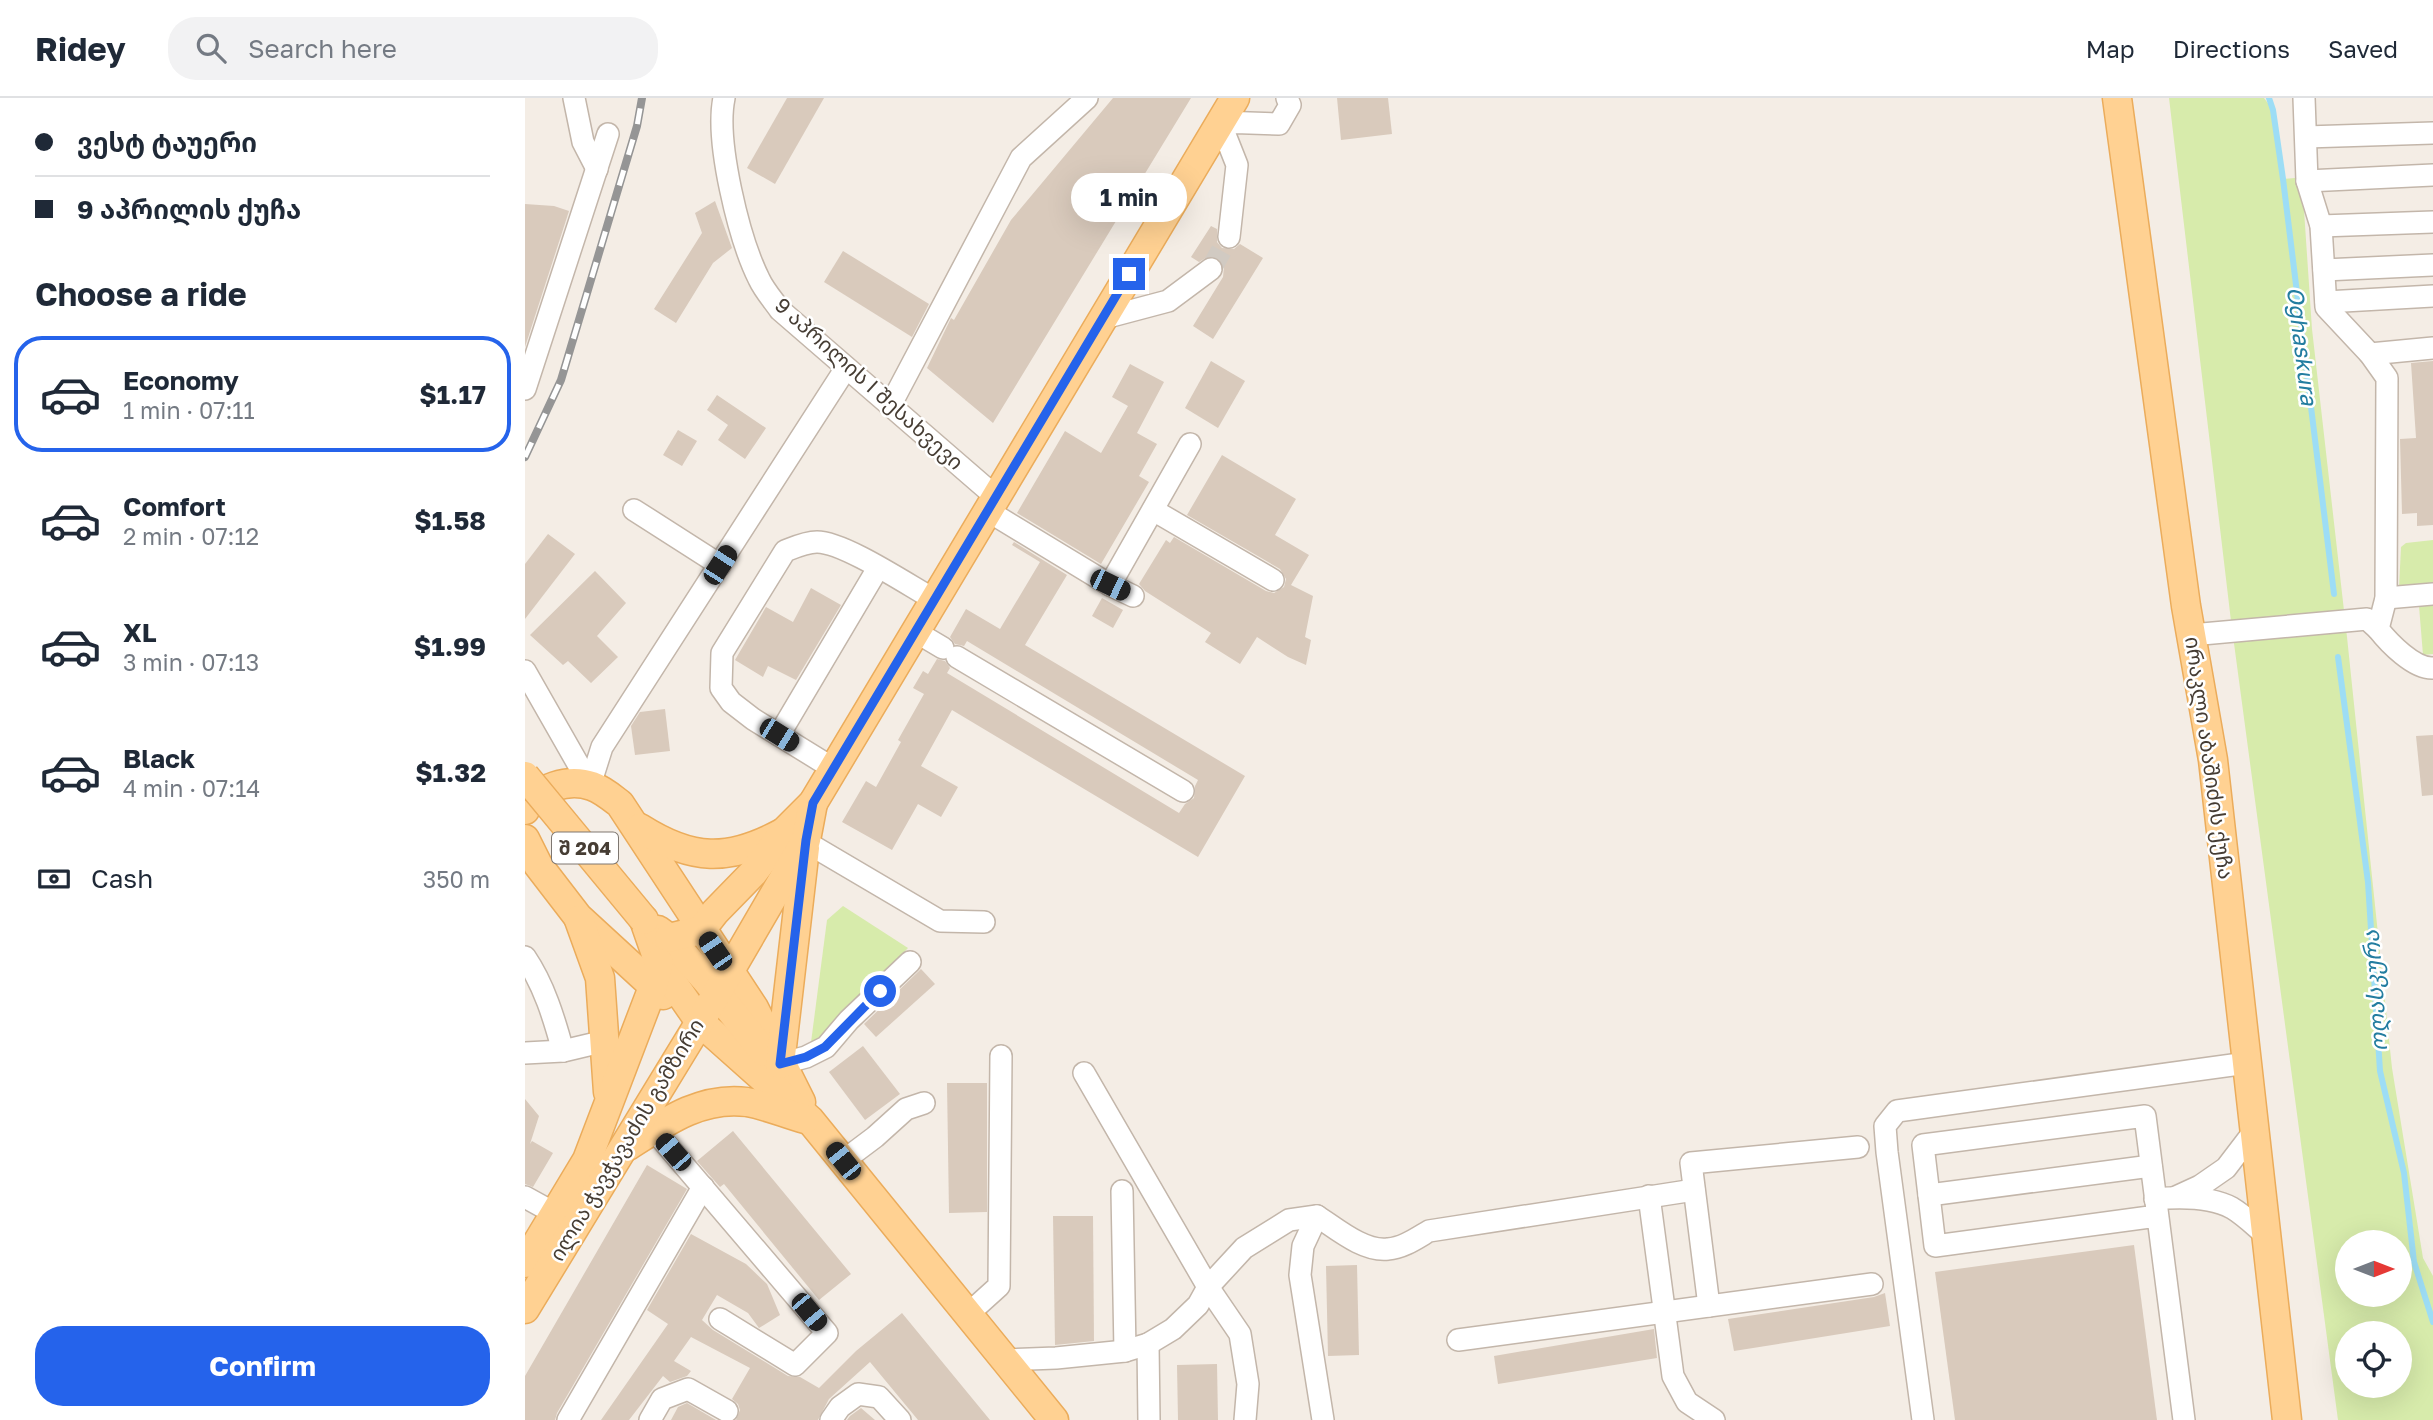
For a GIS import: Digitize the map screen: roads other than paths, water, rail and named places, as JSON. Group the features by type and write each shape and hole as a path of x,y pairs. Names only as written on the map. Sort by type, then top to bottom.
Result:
{"main road":[{"path":"669,938 701,930 753,873 796,836 813,803 1235,98"},
{"name":"ირაკლი აბაშიძის ქუჩა","path":"2117,98 2191,635 2213,760 2287,1420"},
{"name":"შ 204","path":"525,776 644,920 723,982"},
{"path":"525,810 545,789 574,784 590,785 613,798 635,825 701,930 723,982 754,1008 810,1120"},
{"path":"635,825 680,850 716,854 796,836"},
{"path":"780,1064 796,836"},
{"name":"ილია ჭავჭავაძის გამზირი","path":"525,1309 723,982 796,836"},
{"path":"525,839 538,864 579,917 656,975"},
{"path":"579,917 600,978 609,1104"},
{"name":"შ 204","path":"644,920 656,975 700,1022"},
{"name":"ილია ჭავჭავაძის გამზირი","path":"525,1263 587,1160 656,975"},
{"path":"700,1022 810,1120 1055,1420"},
{"path":"620,1151 681,1112 727,1101 749,1102 810,1120"}],"street":[{"path":"573,98 583,142 597,169"},
{"name":"9 აპრილის I შესახვევი","path":"723,98 721,111 724,154 732,193 759,280 780,310 890,406 992,504 1110,585 1133,596"},
{"path":"890,406 1021,158 1087,98"},
{"path":"1229,237 1237,165 1220,122 1279,124 1290,105 1287,98"},
{"path":"2304,98 2307,181 2321,226 2326,307 2370,354 2387,379 2386,598 2378,629"},
{"path":"2305,137 2433,133"},
{"path":"525,389 608,134"},
{"path":"2307,181 2433,176"},
{"path":"2321,226 2433,222"},
{"path":"2324,270 2433,265"},
{"path":"1104,318 1168,301 1211,269"},
{"path":"2326,302 2433,296"},
{"path":"2370,354 2433,348"},
{"path":"590,785 602,747 846,368"},
{"path":"1110,585 1190,444"},
{"path":"634,510 720,565"},
{"path":"1153,510 1273,580"},
{"path":"834,769 731,702 720,688 722,653 785,551 799,545 818,542 841,548 935,600"},
{"path":"779,735 878,568"},
{"path":"2386,598 2433,594"},
{"path":"2191,635 2367,619 2392,646 2426,669 2433,668"},
{"path":"916,632 1183,791"},
{"path":"525,671 590,785"},
{"path":"796,836 940,921 984,922"},
{"path":"525,957 534,970 553,1013 563,1051"},
{"path":"780,1064 806,1057 825,1047 849,1020 910,962"},
{"path":"525,1053 563,1051 605,1041"},
{"path":"968,1314 999,1286 1001,1056"},
{"path":"1923,1420 1887,1152 1885,1126 1896,1111 2247,1063"},
{"path":"1084,1073 1208,1287 1240,1334 1248,1384 1245,1420"},
{"path":"843,1161 906,1109 924,1102"},
{"path":"2184,1420 2162,1204 2151,1166 2145,1116 1923,1145 1935,1246 2162,1204 2209,1201 2231,1208 2267,1236"},
{"path":"653,1129 827,1333 796,1365 720,1319"},
{"path":"2162,1204 2227,1168 2255,1130"},
{"path":"1709,1306 1691,1163 1858,1147"},
{"path":"1929,1195 2151,1166"},
{"path":"568,1420 703,1187"},
{"path":"1006,1360 1056,1359 1125,1351 1148,1344 1181,1321 1198,1305 1208,1287 1244,1248 1289,1220 1317,1216 1349,1237 1375,1248 1389,1249 1409,1243 1429,1231 1694,1190"},
{"path":"1122,1191 1125,1351"},
{"path":"1649,1196 1673,1376 1688,1402 1714,1420"},
{"path":"525,1197 554,1213"},
{"path":"1317,1216 1303,1246 1300,1275 1323,1420"},
{"path":"1458,1340 1873,1284"},
{"path":"1148,1344 1149,1420"},
{"path":"650,1420 662,1399 688,1389 727,1411"},
{"path":"831,1420 840,1407 858,1394 879,1397 899,1420"}],"waterway":[{"name":"Oghaskura","path":"2269,98 2283,179 2334,594"},
{"name":"ოღასკურა","path":"2338,657 2368,882 2380,1071 2404,1173 2414,1262 2433,1322"}],"tunnel":[{"path":"1211,269 1229,237"}],"railway":[{"path":"525,457 561,380 637,126 642,98"}]}
